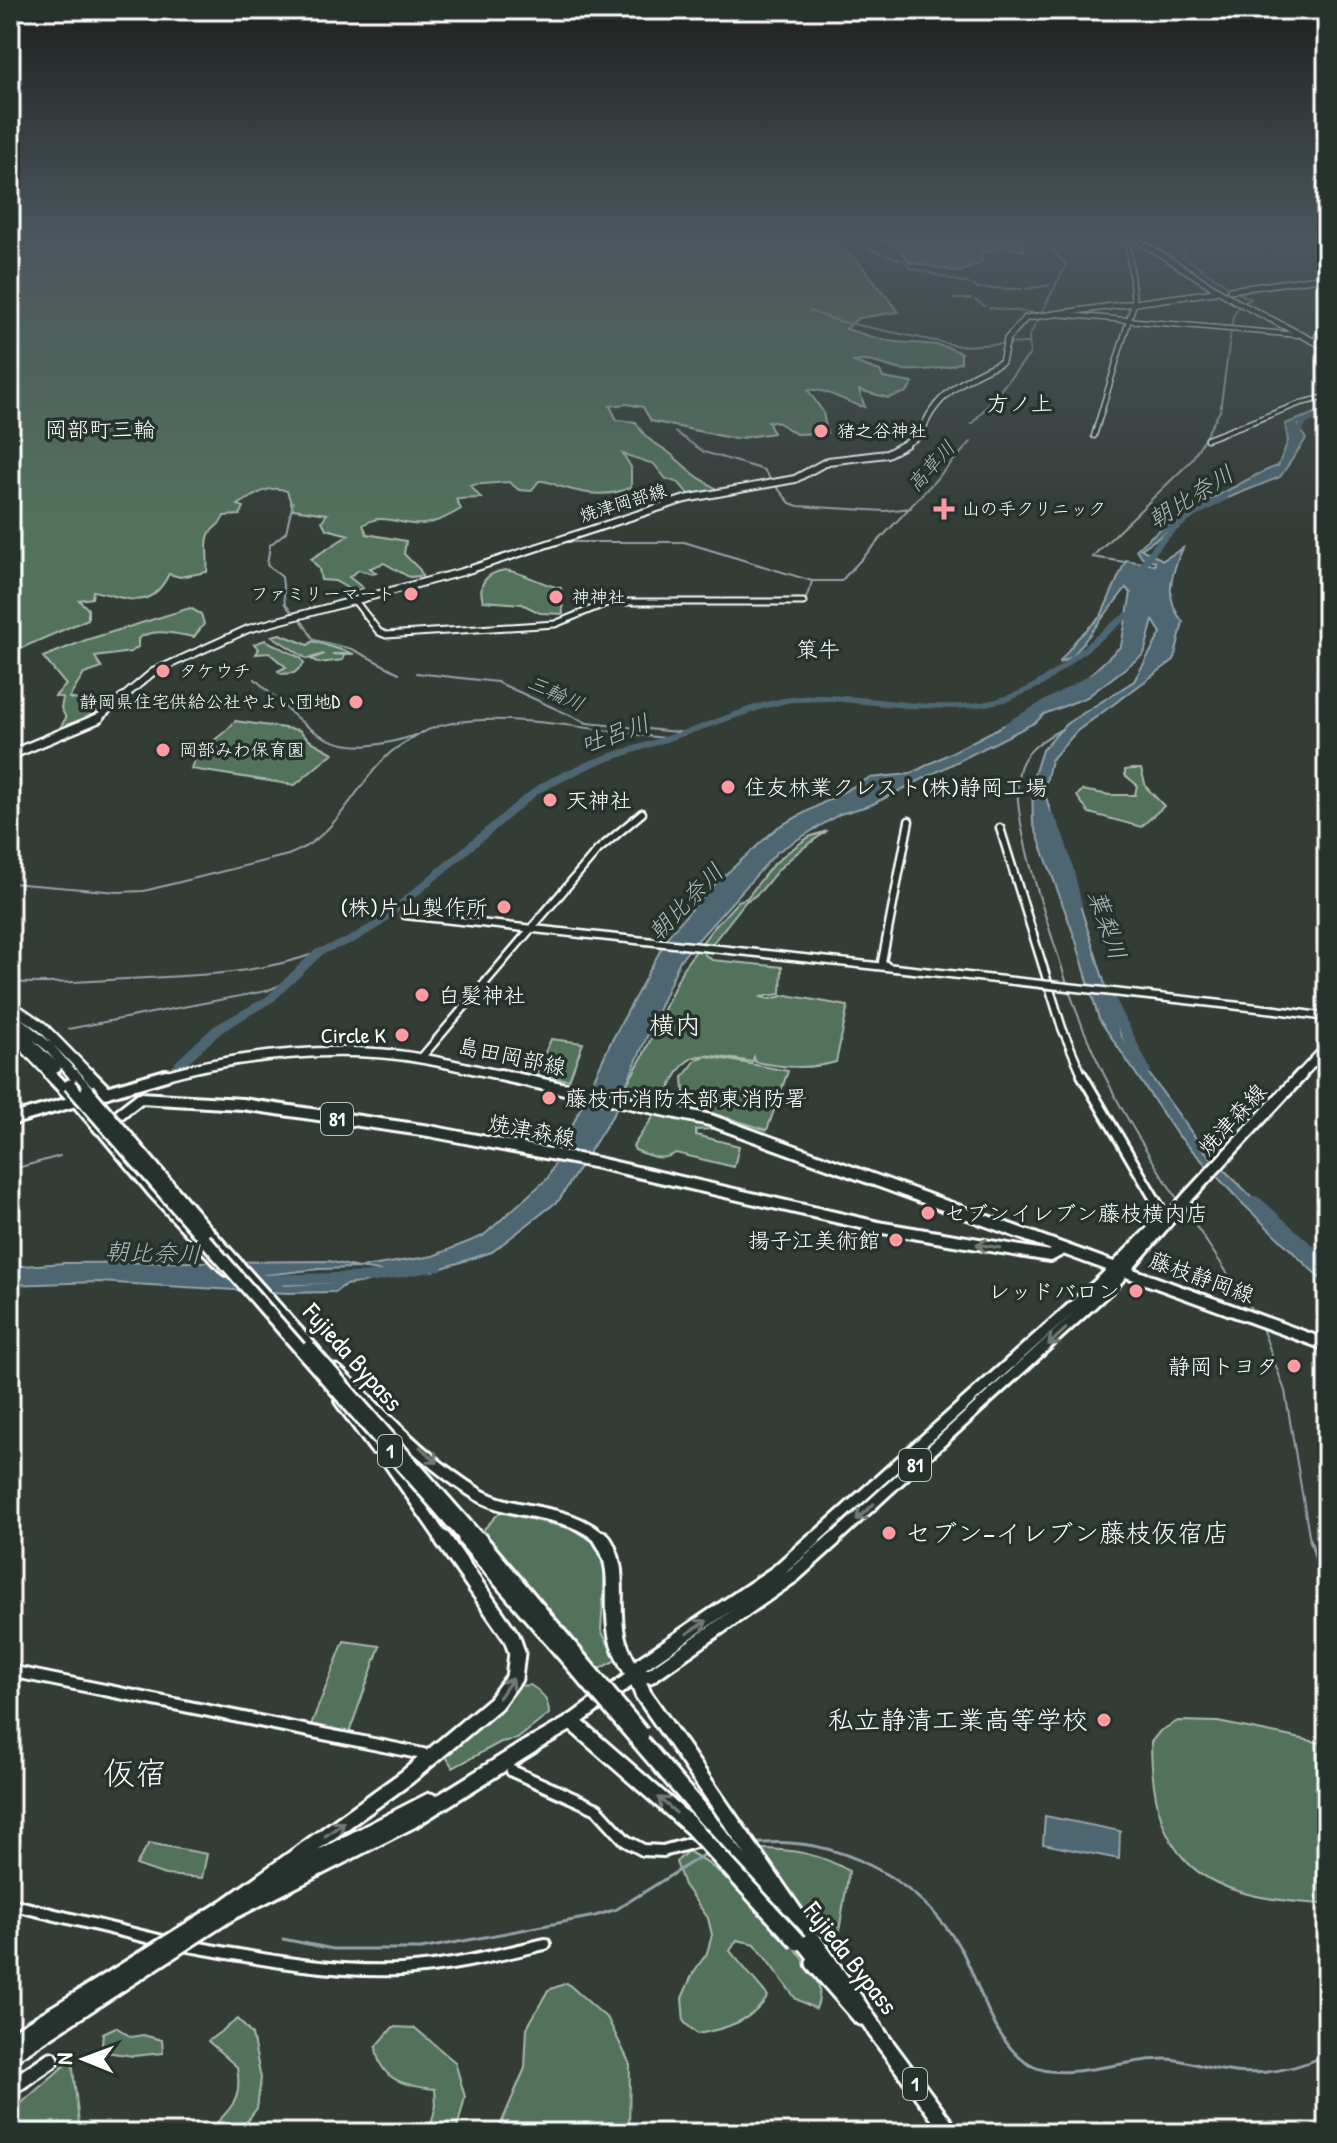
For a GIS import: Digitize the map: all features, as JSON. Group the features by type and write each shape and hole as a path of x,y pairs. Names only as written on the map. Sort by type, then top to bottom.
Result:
{"highway":[{"path":"1302,334 1327,346"},
{"path":"1305,334 1327,346"},
{"path":"10,1005 42,1027 106,1092"},
{"name":"Fujieda Bypass","path":"10,1015 49,1047 535,1605 879,2035 951,2133"},
{"name":"Fujieda Bypass","path":"10,1024 32,1042 346,1399 707,1819"},
{"path":"10,1032 76,1101"},
{"path":"309,1347 456,1479 490,1501 569,1520 595,1533 612,1556 616,1574 617,1641 637,1674 643,1694 879,2035"},
{"name":"1","path":"227,1910 450,1743 495,1703 514,1678 517,1653 512,1638 346,1399"},
{"path":"572,1722 691,1826 879,2035"},
{"path":"227,1910 412,1820 532,1745"},
{"path":"10,2055 82,2003 227,1910 295,1870 532,1745"},
{"path":"10,2041 82,2003"},
{"path":"10,2088 51,2060"}],"main road":[{"name":"焼津岡部線","path":"10,755 93,723 153,672 262,624 488,564 669,504 795,479 828,461 887,454 918,439 926,417 964,378 1002,362 1006,345 1014,334"},
{"name":"焼津森線","path":"532,1745 572,1722 637,1674 650,1676 794,1575 1049,1345 1327,1047"},
{"name":"島田岡部線","path":"76,1101 181,1071 240,1059 297,1054 421,1058 625,1099 710,1120 1063,1249"},
{"name":"焼津森線","path":"100,1129 119,1117 135,1101 151,1097 242,1104 429,1131 538,1151 851,1222 1050,1256 1063,1249"},
{"path":"10,1120 76,1101 100,1129"},
{"name":"藤枝静岡線","path":"1063,1249 1327,1345"}],"street":[{"path":"1094,436 1125,334"},
{"path":"1285,334 1298,335"},
{"path":"1317,336 1327,337"},
{"path":"1207,439 1301,403 1327,397"},
{"path":"355,601 379,632 386,635 555,624 609,602 803,602"},
{"path":"421,1058 598,850 642,813"},
{"path":"892,968 882,962 909,821"},
{"path":"1000,828 1062,1028 1077,1066 1167,1220"},
{"path":"405,915 1327,1017"},
{"path":"100,1129 153,1193 319,1372 400,1486"},
{"path":"10,1671 423,1754"},
{"path":"512,1771 582,1800 609,1817 626,1840 637,1848 651,1852 670,1850 708,1838"},
{"path":"10,1904 149,1939 355,1969 430,1967 545,1944"}],"green space":[{"path":"10,334 862,334 891,341 930,344 961,353 961,362 926,370 898,369 868,361 854,362 880,371 883,378 913,383 907,392 888,398 859,390 865,407 822,391 808,390 823,412 827,433 796,434 779,423 768,421 773,433 735,439 651,421 643,407 626,404 610,406 617,420 636,422 648,439 717,489 689,495 679,483 666,479 654,464 623,454 631,467 631,487 614,493 588,493 542,481 531,491 519,490 509,482 470,485 481,498 456,499 461,509 438,521 412,524 381,519 363,525 367,534 406,541 404,554 422,576 409,577 384,563 370,568 376,573 359,570 349,577 363,588 354,592 335,581 321,580 319,569 311,559 349,535 326,529 322,521 327,514 293,509 287,491 268,490 238,505 244,507 240,515 224,516 211,531 207,545 207,572 180,577 169,574 154,594 137,600 93,591 92,598 79,600 88,609 88,619 10,653"},
{"path":"505,570 561,588 563,614 540,613 522,604 483,601 481,589 485,580"},
{"path":"190,608 201,614 204,624 194,637 150,633 138,639 138,647 131,652 95,657 102,668 84,674 69,698 96,704 96,716 67,731 59,729 66,718 61,708 63,698 55,696 66,685 43,657 86,640"},
{"path":"280,634 308,645 313,641 354,654 332,654 344,655 343,660 319,663 311,659 324,654 307,659 272,636"},
{"path":"265,640 301,658 304,664 294,673 282,674 278,671 286,667 269,653 256,654 259,649 254,644"},
{"path":"235,721 299,730 309,740 333,753 295,785 191,769 198,754"},
{"path":"1141,769 1146,787 1164,806 1141,827 1089,813 1077,796 1082,790 1135,795 1137,785 1125,775 1125,770"},
{"path":"827,831 793,856 761,890 746,901 704,954 712,960 782,967 781,994 760,997 770,999 787,995 848,1006 836,1062 796,1067 755,1062 754,1057 752,1062 696,1057 680,1069 664,1101 629,1093 624,1089 643,1056 683,968 711,931 738,901 747,898 770,868 809,837"},
{"path":"551,1039 583,1043 569,1080 535,1075"},
{"path":"707,1056 788,1071 767,1130 685,1105 683,1077 697,1059"},
{"path":"656,1113 709,1126 713,1129 696,1130 696,1135 739,1146 734,1167 676,1153 661,1158 635,1150 633,1146"},
{"path":"500,1512 585,1532 598,1548 605,1572 601,1630 616,1660 599,1669 483,1530"},
{"path":"344,1641 380,1646 348,1736 309,1730"},
{"path":"530,1685 544,1697 549,1714 517,1739 501,1742 453,1768 444,1753 519,1686"},
{"path":"1178,1721 1218,1722 1322,1743 1327,1750 1327,1891 1322,1904 1246,1893 1217,1883 1193,1868 1175,1847 1162,1819 1154,1785 1151,1742 1160,1731"},
{"path":"149,1843 207,1854 202,1878 165,1875 136,1865"},
{"path":"759,1849 806,1854 828,1860 849,1871 835,1956"},
{"path":"688,1851 740,1890 792,1945 818,1982 816,2009 796,1999 755,1944 737,1940 730,1951 768,1996 755,2012 728,2026 697,2034 684,2022 682,1998 693,1973 707,1953 712,1935 708,1918 684,1885 676,1862"},
{"path":"567,1983 608,2019 630,2064 629,2133 497,2133 525,2068 527,2028 548,1990"},
{"path":"238,2019 252,2035 261,2078 257,2108 238,2133 207,2133 233,2104 238,2089 237,2067 208,2041"},
{"path":"116,2027 131,2037 143,2035 162,2040 163,2053 133,2056 106,2052 102,2044 103,2033"},
{"path":"393,2027 415,2028 455,2062 465,2097 456,2133 429,2133 436,2105 435,2089 396,2080 382,2067 376,2047"},
{"path":"72,2059 80,2133 10,2133 10,2113"}],"water":[{"path":"1327,409 1327,413 1298,426 1306,439 1280,477 1208,506 1141,549 1163,560 1183,548 1171,585 1173,604 1183,622 1174,660 1077,731 1051,760 1044,791 1121,1035 1205,1151 1327,1271 1327,1285 1240,1201 1176,1133 1099,1019 1076,941 1033,823 1032,781 1042,750 1066,724 1134,681 1161,633 1153,620 1144,654 1087,697 1044,714 1036,722 871,805 840,814 777,852 680,960 614,1113 559,1200 492,1252 433,1271 392,1273 358,1268 433,1256 483,1236 548,1178 610,1044 668,936 705,893 778,827 869,778 910,774 1077,687 1121,646 1131,593 1126,588 1072,657 1059,663 1076,640 1101,616 1126,560 1155,565 1155,561 1142,557 1136,550 1181,515 1278,466 1288,441 1285,424"},
{"path":"329,1261 358,1268 266,1275 285,1285 385,1279 345,1285 335,1292 288,1293 98,1282 10,1285 10,1267 64,1263"},
{"path":"1045,1816 1120,1831 1119,1859 1043,1844"}],"waterway":[{"path":"901,334 959,346 1027,343"},
{"name":"高草川","path":"972,424 1030,354 1031,334"},
{"path":"1125,562 1092,557 1191,461 1220,411 1231,334"},
{"name":"朝比奈川","path":"1292,443 1304,423 1327,413"},
{"path":"675,432 704,452 764,470 771,480"},
{"name":"高草川","path":"909,508 971,442"},
{"path":"775,485 790,503 798,506 885,511 909,508"},
{"name":"朝比奈川","path":"1137,577 1152,550 1173,529 1225,498"},
{"name":"三輪川","path":"293,502 286,532 270,545 267,565 282,577 285,604 294,615"},
{"path":"563,542 684,542 812,581 841,581 909,508"},
{"path":"805,601 812,582"},
{"name":"吐呂川","path":"180,1063 218,1029 270,999 319,952 351,940 379,923 536,791 570,772 759,707 791,699 831,698 931,707 956,707 1006,699 1041,683 1130,614"},
{"name":"三輪川","path":"300,618 314,640 352,649 399,673"},
{"path":"1327,650 1321,671 1320,694 1327,739"},
{"name":"三輪川","path":"416,673 497,682 587,723 687,733"},
{"name":"朝比奈川","path":"1008,724 1096,674"},
{"path":"255,679 309,728 325,738 363,746 416,735"},
{"path":"422,733 446,724 507,720 665,738"},
{"path":"1062,729 1042,741 1025,758 1019,772 1018,793 1026,847 1067,984"},
{"path":"10,883 118,892 144,891 288,855 320,836 377,766 397,747 422,732"},
{"name":"葉梨川","path":"1048,813 1057,832 1077,905"},
{"path":"10,982 68,982 224,973 272,966 319,952"},
{"path":"68,1029 266,991 290,981"},
{"name":"葉梨川","path":"1104,987 1145,1071"},
{"path":"1069,990 1090,1045 1116,1098 1178,1200"},
{"path":"10,1170 60,1156"},
{"name":"葉梨川","path":"1255,1201 1327,1266"},
{"path":"1184,1208 1254,1313"},
{"name":"朝比奈川","path":"260,1280 375,1277 436,1267"},
{"path":"1261,1325 1285,1391 1310,1541"},
{"path":"1310,1539 1327,1599"},
{"path":"753,1844 814,1846 844,1854 900,1883 945,1926 962,1951 997,2029 1006,2043 1030,2065 1060,2072 1167,2059 1235,2072 1262,2072 1302,2065 1327,2055"},
{"path":"283,1939 333,1949 421,1949 595,1916 617,1909 708,1852"}],"place":[{"name":"猪之谷神社","path":"821,431"},
{"name":"山の手クリニック","path":"944,509"},
{"name":"ファミリーマート","path":"411,594"},
{"name":"神神社","path":"556,597"},
{"name":"タケウチ","path":"163,671"},
{"name":"静岡県住宅供給公社やよい団地D","path":"356,702"},
{"name":"岡部みわ保育園","path":"163,750"},
{"name":"住友林業クレスト(株)静岡工場","path":"728,787"},
{"name":"天神社","path":"550,800"},
{"name":"(株)片山製作所","path":"504,907"},
{"name":"白髪神社","path":"422,995"},
{"name":"Circle K","path":"402,1035"},
{"name":"藤枝市消防本部東消防署","path":"549,1098"},
{"name":"セブンイレブン藤枝横内店","path":"928,1213"},
{"name":"揚子江美術館","path":"896,1240"},
{"name":"レッドバロン","path":"1136,1291"},
{"name":"静岡トヨタ","path":"1294,1366"},
{"name":"セブン−イレブン藤枝仮宿店","path":"889,1533"},
{"name":"私立静清工業高等学校","path":"1104,1720"}],"district":[{"name":"方ノ上","path":"1020,403"},
{"name":"岡部町三輪","path":"100,429"},
{"name":"策牛","path":"818,649"},
{"name":"横内","path":"675,1025"},
{"name":"仮宿","path":"135,1773"}]}
